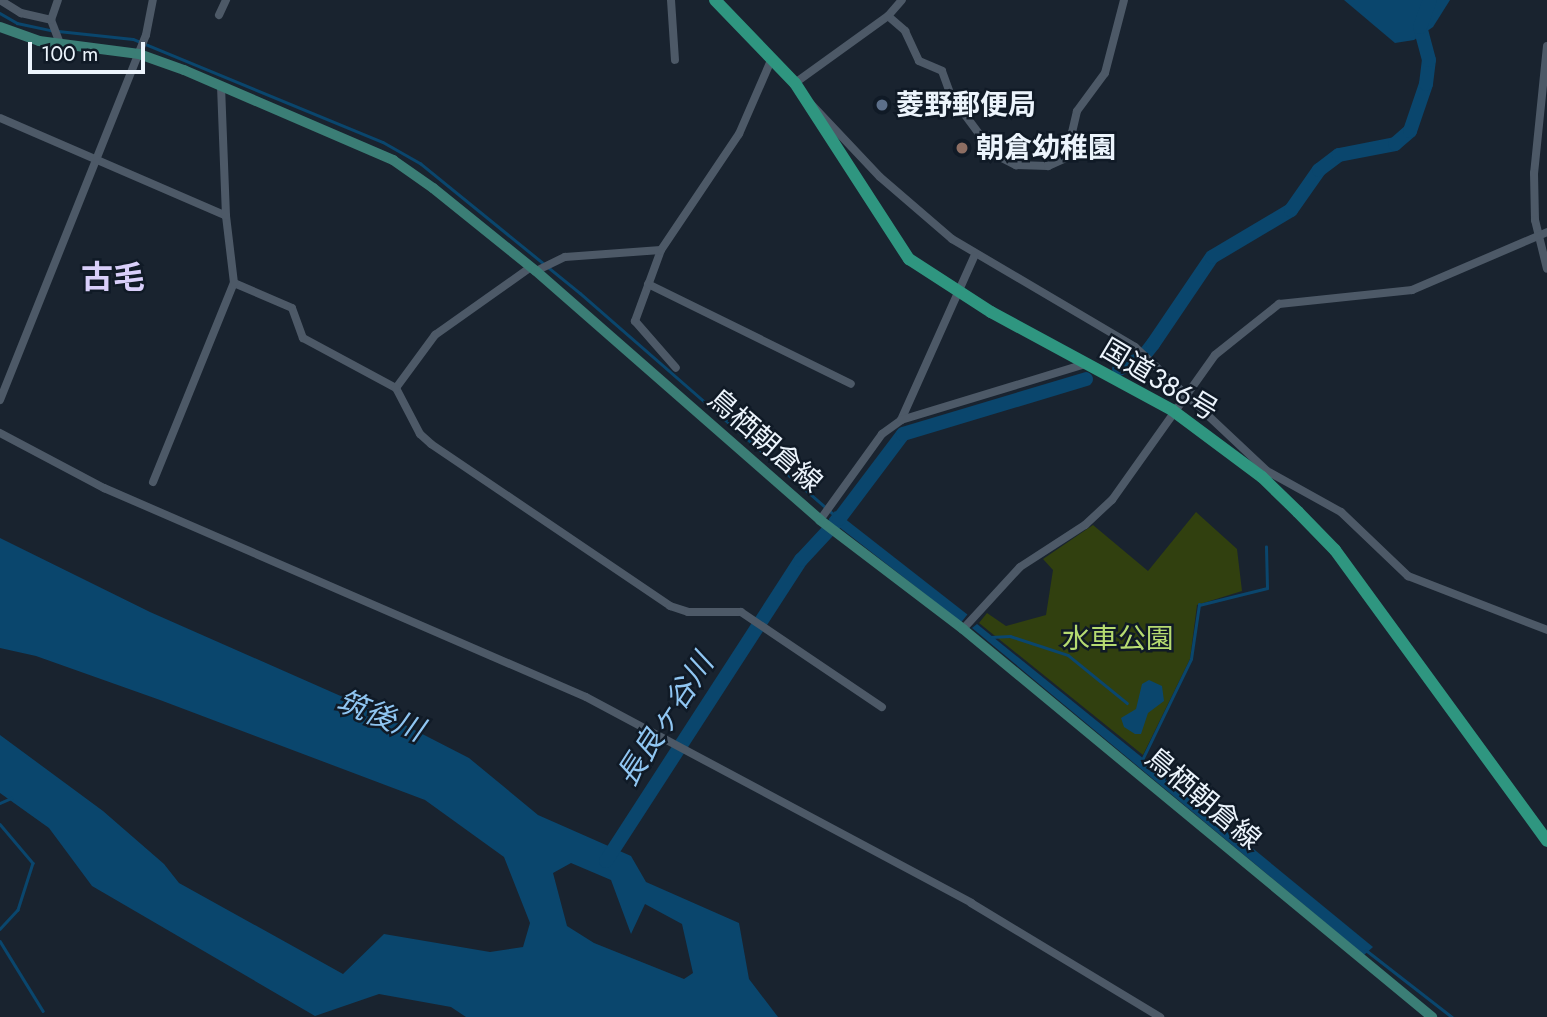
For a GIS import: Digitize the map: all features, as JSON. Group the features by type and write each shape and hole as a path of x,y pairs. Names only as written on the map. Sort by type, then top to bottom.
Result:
{"highway":[{"name":"国道386号","path":"715,0 795,83 895,243 928,275 1172,411 1265,474 1335,550 1547,841"}],"main road":[{"name":"鳥栖朝倉線","path":"0,27 22,37 60,44 140,51 393,160 536,268 822,519 965,627 1432,1017"}],"street":[{"path":"0,0 22,13 51,20"},
{"path":"58,0 51,20 60,44"},
{"path":"0,400 146,36 153,0"},
{"path":"219,15 226,0"},
{"path":"671,0 675,60"},
{"path":"795,83 888,16 902,0"},
{"path":"888,16 905,31 919,61 942,71 951,96 994,154 1016,165 1048,166 1066,158 1077,111 1105,72 1124,0"},
{"path":"1547,46 1534,142 1538,236 1547,269"},
{"path":"676,368 635,321 661,250 739,134 772,58"},
{"path":"153,482 234,283 226,216 221,87"},
{"path":"808,102 880,177 974,257 1135,346 1187,391 1265,474 1341,512 1408,576 1547,630"},
{"path":"0,118 226,216"},
{"path":"965,627 1020,567 1084,525 1112,500 1172,411 1215,355 1286,300 1363,298 1412,290 1547,232"},
{"path":"396,388 435,335 536,268 555,259 661,250"},
{"path":"901,420 960,294 974,257"},
{"path":"234,283 292,308 303,338 396,388 421,434 431,444 670,606 688,612 741,612 882,707"},
{"path":"648,284 851,384"},
{"path":"822,519 882,434 901,420 1086,363"},
{"path":"0,433 104,488 586,697 971,903 1160,1017"}],"green space":[{"name":"水車公園","path":"1196,512 1237,549 1242,591 1197,605 1190,659 1143,755 979,623 987,613 1006,626 1046,615 1053,570 1043,559 1093,525 1148,571"}],"water":[{"path":"1344,0 1450,0 1433,27 1414,40 1395,43"},
{"path":"835,511 967,614 961,622 829,519"},
{"name":"筑後川","path":"0,538 150,612 395,720 469,758 538,815 631,856 646,882 739,923 749,979 778,1017 466,1017 451,1007 379,994 315,1016 92,886 49,828 0,793 0,735 103,811 164,864 179,883 343,974 384,934 490,952 523,947 530,923 504,857 425,800 160,700 36,656 0,648","holes":["571,863 611,880 631,934 645,904 682,924 693,973 684,979 594,943 567,926 553,873"]},
{"path":"977,624 1373,947 1364,955 972,628"},
{"path":"1149,680 1162,686 1164,701 1148,713 1141,734 1135,734 1124,727 1121,718 1136,709 1142,684"}],"waterway":[{"path":"1119,369 1142,358 1212,257 1291,210 1319,170 1339,155 1395,144 1410,131 1426,84 1429,60 1420,27 1430,0"},
{"path":"0,13 17,23 51,30"},
{"path":"58,31 133,39 383,142 420,163 580,293 833,514"},
{"name":"長良ヶ谷川","path":"606,861 801,560 839,519 903,434 1086,379"},
{"path":"1142,760 1191,659 1199,605 1267,588 1266,547"},
{"path":"991,637 1010,636 1068,655 1127,703"},
{"path":"0,803 11,798"},
{"path":"0,824 33,863 18,910 0,929"},
{"path":"0,941 43,1011"},
{"path":"1366,950 1452,1017"}],"place":[{"name":"菱野郵便局","path":"882,105"},
{"name":"朝倉幼稚園","path":"962,148"}],"district":[{"name":"古毛","path":"113,277"}]}
